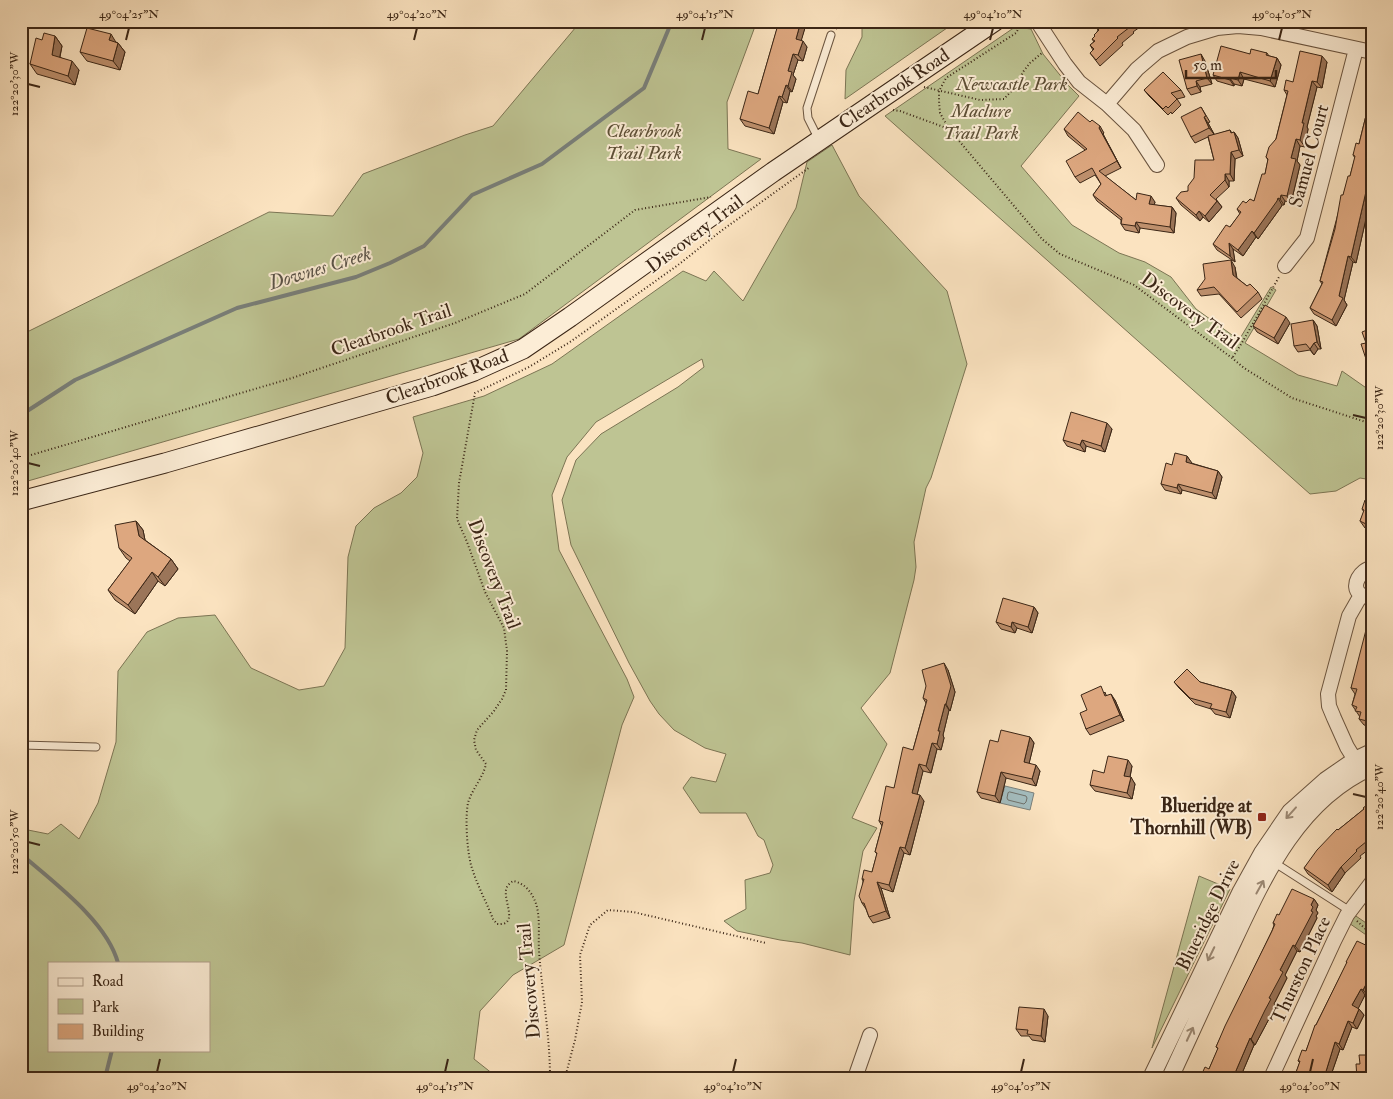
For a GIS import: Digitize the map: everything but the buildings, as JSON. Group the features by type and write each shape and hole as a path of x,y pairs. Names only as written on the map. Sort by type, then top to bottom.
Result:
{"main road":[{"name":"Clearbrook Road","path":"21,501 175,460 432,386 474,371 524,349 819,141 995,21"}],"street":[{"path":"1037,21 1079,82 1134,130 1157,164"},
{"path":"1106,104 1137,69 1158,51 1187,37 1217,28 1238,26 1261,28 1372,52"},
{"name":"Samuel Court","path":"1285,266 1307,238 1356,49"},
{"path":"1363,766 1348,747 1329,706 1328,694 1349,616 1366,597 1357,592 1356,586 1360,573 1367,568 1372,568"},
{"name":"Blueridge Drive","path":"1170,1078 1254,898 1284,845 1306,815 1323,798 1363,766 1372,752"},
{"name":"Blueridge Drive","path":"1151,1078 1241,891 1262,852 1290,812 1326,780 1363,766"},
{"name":"Thurston Place","path":"1271,1078 1334,941 1349,913 1372,882"},
{"path":"855,1078 870,1036"}],"lane":[{"name":"Clearbrook Road","path":"819,141 808,118 807,108 831,35"},
{"path":"21,745 96,747"},
{"path":"1274,862 1349,913"}],"path":[{"path":"939,91 946,78 1016,33 1021,24"},
{"path":"924,87 980,100 1004,99 1016,86 1030,63 1052,43"},
{"name":"Discovery Trail","path":"939,91 940,113 949,129 1042,239 1060,254 1134,285 1244,368 1292,398 1372,424"},
{"name":"Discovery Trail","path":"892,110 900,111 949,129"},
{"name":"Discovery Trail","path":"550,1078 538,918 535,902 528,889 520,882 513,881 508,885 506,891 510,914 508,921 503,925 497,924 471,863 466,818 469,801 485,770 486,764 476,750 474,740 477,730 494,711 506,690 504,628 485,592 457,519 459,483 474,393 529,367 570,342 814,164"},
{"name":"Clearbrook Trail","path":"21,458 292,378 455,323 524,294 635,210 711,196"},
{"path":"1232,358 1285,266"},
{"path":"565,1078 582,1002 580,955 590,925 608,910 633,912 766,943"},
{"path":"1349,913 1372,935"}],"green space":[{"name":"Clearbrook Trail Park","path":"581,21 757,21 727,102 728,149 761,159 519,339 21,483 21,335 269,212 333,216 363,174 493,126"},
{"path":"862,21 957,21 845,99 846,70 862,37"},
{"name":"Maclure Trail Park","path":"1015,27 1031,29 1043,54 1079,96 1021,166 1072,225 1119,253 1145,262 1171,277 1196,309 1239,340 1271,287 1276,290 1245,343 1298,375 1337,386 1342,371 1372,392 1372,480 1360,478 1336,491 1310,494 885,116"},
{"path":"832,145 859,196 947,291 967,364 931,478 926,488 914,542 916,567 914,580 890,673 861,708 887,744 852,818 877,828 863,851 854,901 850,955 802,943 737,931 724,921 746,909 745,880 770,873 773,865 764,840 758,836 746,813 700,813 683,788 691,777 716,782 726,754 705,748 674,730 659,714 629,663 571,545 562,500 576,460 601,434 678,387 704,367 702,359 596,422 567,457 552,495 559,550 627,679 634,697 622,725 564,945 513,975 480,1011 474,1059 498,1078 21,1078 21,814 28,830 48,834 61,824 79,839 98,803 116,742 118,671 147,632 178,618 215,615 251,668 299,690 324,686 345,648 348,557 356,526 374,508 401,493 417,477 423,453 413,417 484,396 552,364 683,271 706,281 714,271 743,301 796,208 807,162"},
{"path":"1199,876 1230,889 1152,1048 1158,1025"},
{"path":"1350,912 1372,927 1372,939 1346,921"}],"water":[{"path":"1005,786 1034,793 1030,810 1000,803"}],"waterway":[{"name":"Downes Creek","path":"21,415 75,380 237,308 356,277 424,246 472,195 542,164 644,88 672,21"},
{"path":"21,854 91,917 112,947 118,962"},
{"path":"105,1078 112,1052"}],"place":[{"name":"Blueridge at Thornhill (WB)","path":"1262,817"}],"park label":[{"name":"Newcastle Park","path":"1012,84"}]}
